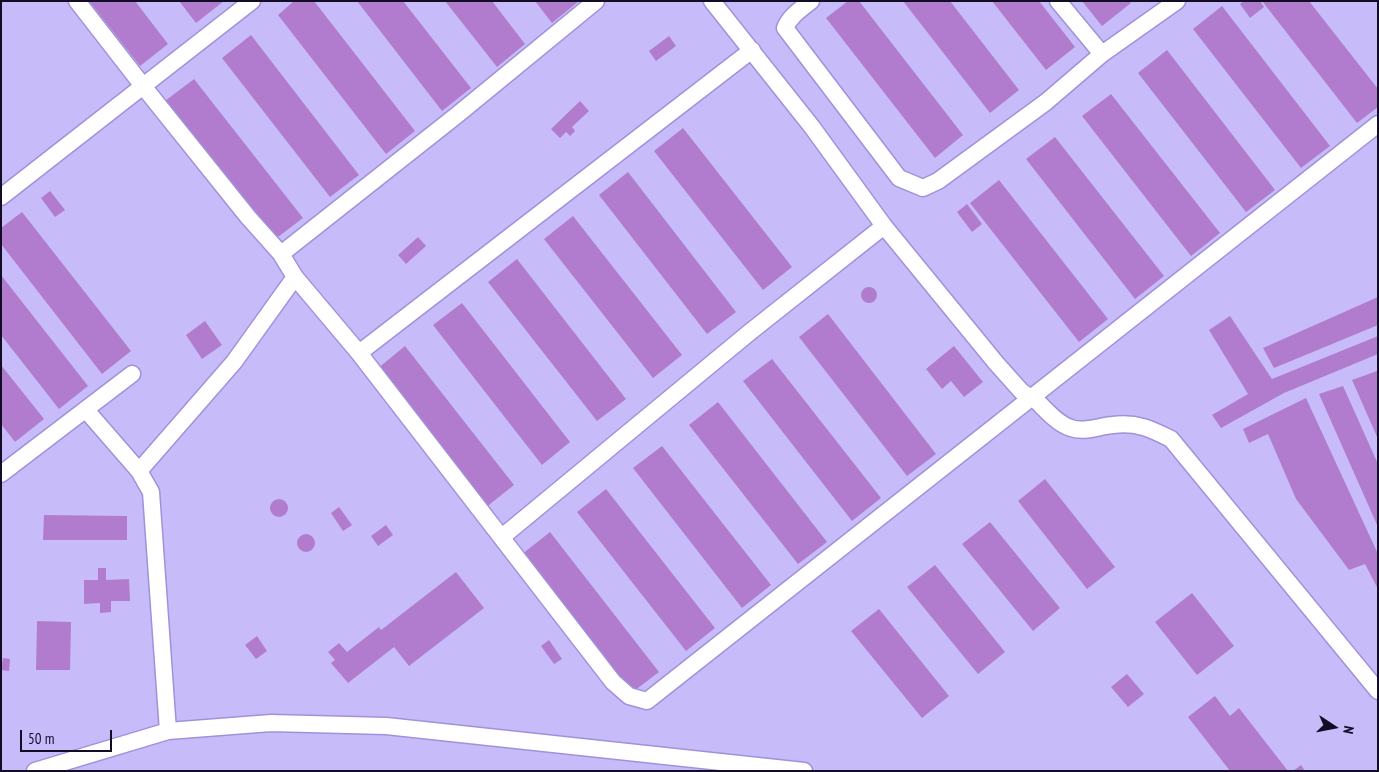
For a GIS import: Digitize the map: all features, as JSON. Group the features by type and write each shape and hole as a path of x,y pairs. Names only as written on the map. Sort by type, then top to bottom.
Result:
{"lane":[{"path":"77,1 248,217 281,254 295,277 359,353 613,682 629,696 647,702 1378,124"},
{"path":"1,197 252,1"},
{"path":"281,254 457,115 596,1"},
{"path":"712,1 812,127 884,226 1021,391 1029,397 1033,397 1057,420 1069,428 1080,430 1114,425 1145,426 1172,439 1378,691"},
{"path":"811,1 794,14 785,28 899,178 923,188 938,181 1046,102 1102,54 1177,1"},
{"path":"1058,1 1102,54"},
{"path":"359,353 752,50"},
{"path":"502,537 750,332 884,226"},
{"path":"139,471 234,362 295,277"},
{"path":"1,474 132,374"},
{"path":"86,410 139,471 151,492 168,731"},
{"path":"35,771 168,731 271,723 386,726 804,771"}],"building":[{"path":"89,1 135,1 168,44 140,66"},
{"path":"179,1 224,1 196,23"},
{"path":"294,1 314,1 415,131 386,154 278,15"},
{"path":"357,1 403,1 471,88 442,111"},
{"path":"445,1 492,1 525,44 497,67"},
{"path":"535,1 579,1 552,23"},
{"path":"848,1 859,1 963,135 935,158 826,18"},
{"path":"903,1 950,1 1019,90 990,113"},
{"path":"992,1 1039,1 1075,47 1046,70"},
{"path":"1082,1 1129,1 1131,3 1102,26"},
{"path":"1244,1 1260,1 1264,7 1250,18 1240,4"},
{"path":"1262,1 1309,1 1378,89 1378,107 1357,123"},
{"path":"1222,6 1330,146 1301,168 1193,29"},
{"path":"251,35 359,175 330,197 222,58"},
{"path":"669,36 676,46 656,61 649,51"},
{"path":"1167,50 1275,190 1246,212 1138,73"},
{"path":"194,79 303,218 274,240 165,101"},
{"path":"1111,94 1220,233 1191,256 1082,116"},
{"path":"580,101 589,111 572,127 575,131 570,136 566,132 560,138 551,129"},
{"path":"683,128 792,267 763,290 654,151"},
{"path":"1055,137 1164,276 1135,299 1026,159"},
{"path":"628,172 736,312 707,334 599,195"},
{"path":"999,180 1108,319 1079,342 970,203"},
{"path":"50,191 65,210 55,217 41,198"},
{"path":"967,204 982,224 972,232 957,212"},
{"path":"22,212 131,351 102,374 1,244 1,228"},
{"path":"573,216 682,355 653,378 544,239"},
{"path":"418,237 426,246 406,264 398,255"},
{"path":"517,259 626,399 597,421 488,282"},
{"path":"1,275 88,386 59,409 1,335"},
{"path":"869,287 877,295 869,303 861,295"},
{"path":"1378,297 1378,325 1274,368 1263,348"},
{"path":"462,303 570,442 542,465 433,325"},
{"path":"828,314 936,454 907,476 799,337"},
{"path":"1230,316 1272,379 1378,336 1378,354 1284,393 1221,428 1212,415 1248,394 1209,330"},
{"path":"205,321 222,345 202,359 186,335"},
{"path":"405,346 514,485 485,508 377,369"},
{"path":"954,346 983,382 964,397 951,381 942,389 926,369"},
{"path":"772,359 881,498 852,521 743,381"},
{"path":"1,365 44,419 15,442 1,424"},
{"path":"1378,372 1378,439 1352,380"},
{"path":"1343,386 1378,464 1378,527 1319,394"},
{"path":"1306,398 1378,554 1378,589 1365,564 1349,570 1296,499 1268,434 1249,443 1243,429"},
{"path":"718,402 827,542 798,564 689,425"},
{"path":"662,446 771,585 742,608 633,468"},
{"path":"1045,479 1115,567 1087,589 1018,501"},
{"path":"606,489 715,628 686,651 577,512"},
{"path":"279,499 285,502 288,508 285,514 279,517 273,514 270,508 273,502"},
{"path":"339,507 352,525 343,531 331,513"},
{"path":"44,515 127,516 127,540 43,540"},
{"path":"990,522 1060,608 1033,631 962,544"},
{"path":"386,525 393,535 378,546 371,536"},
{"path":"550,532 659,672 630,694 521,555"},
{"path":"306,534 312,537 315,543 312,549 306,552 300,549 297,543 300,537"},
{"path":"935,565 1005,652 978,674 907,587"},
{"path":"98,568 106,568 106,580 129,579 130,601 111,601 111,612 100,613 100,603 84,604 84,580 98,580"},
{"path":"456,572 484,608 409,666 394,647 348,683 331,663 335,660 328,652 339,643 347,652 379,627 381,630"},
{"path":"1192,593 1234,646 1197,675 1155,622"},
{"path":"879,609 949,696 922,718 851,631"},
{"path":"37,621 71,622 70,670 36,670"},
{"path":"257,636 267,651 256,659 245,645"},
{"path":"549,640 562,659 554,664 541,646"},
{"path":"3,658 10,659 9,671 1,670"},
{"path":"1127,674 1144,694 1128,707 1111,687"},
{"path":"1215,696 1230,716 1239,708 1288,771 1230,771 1188,717"},
{"path":"1301,765 1305,771 1293,771"}]}
